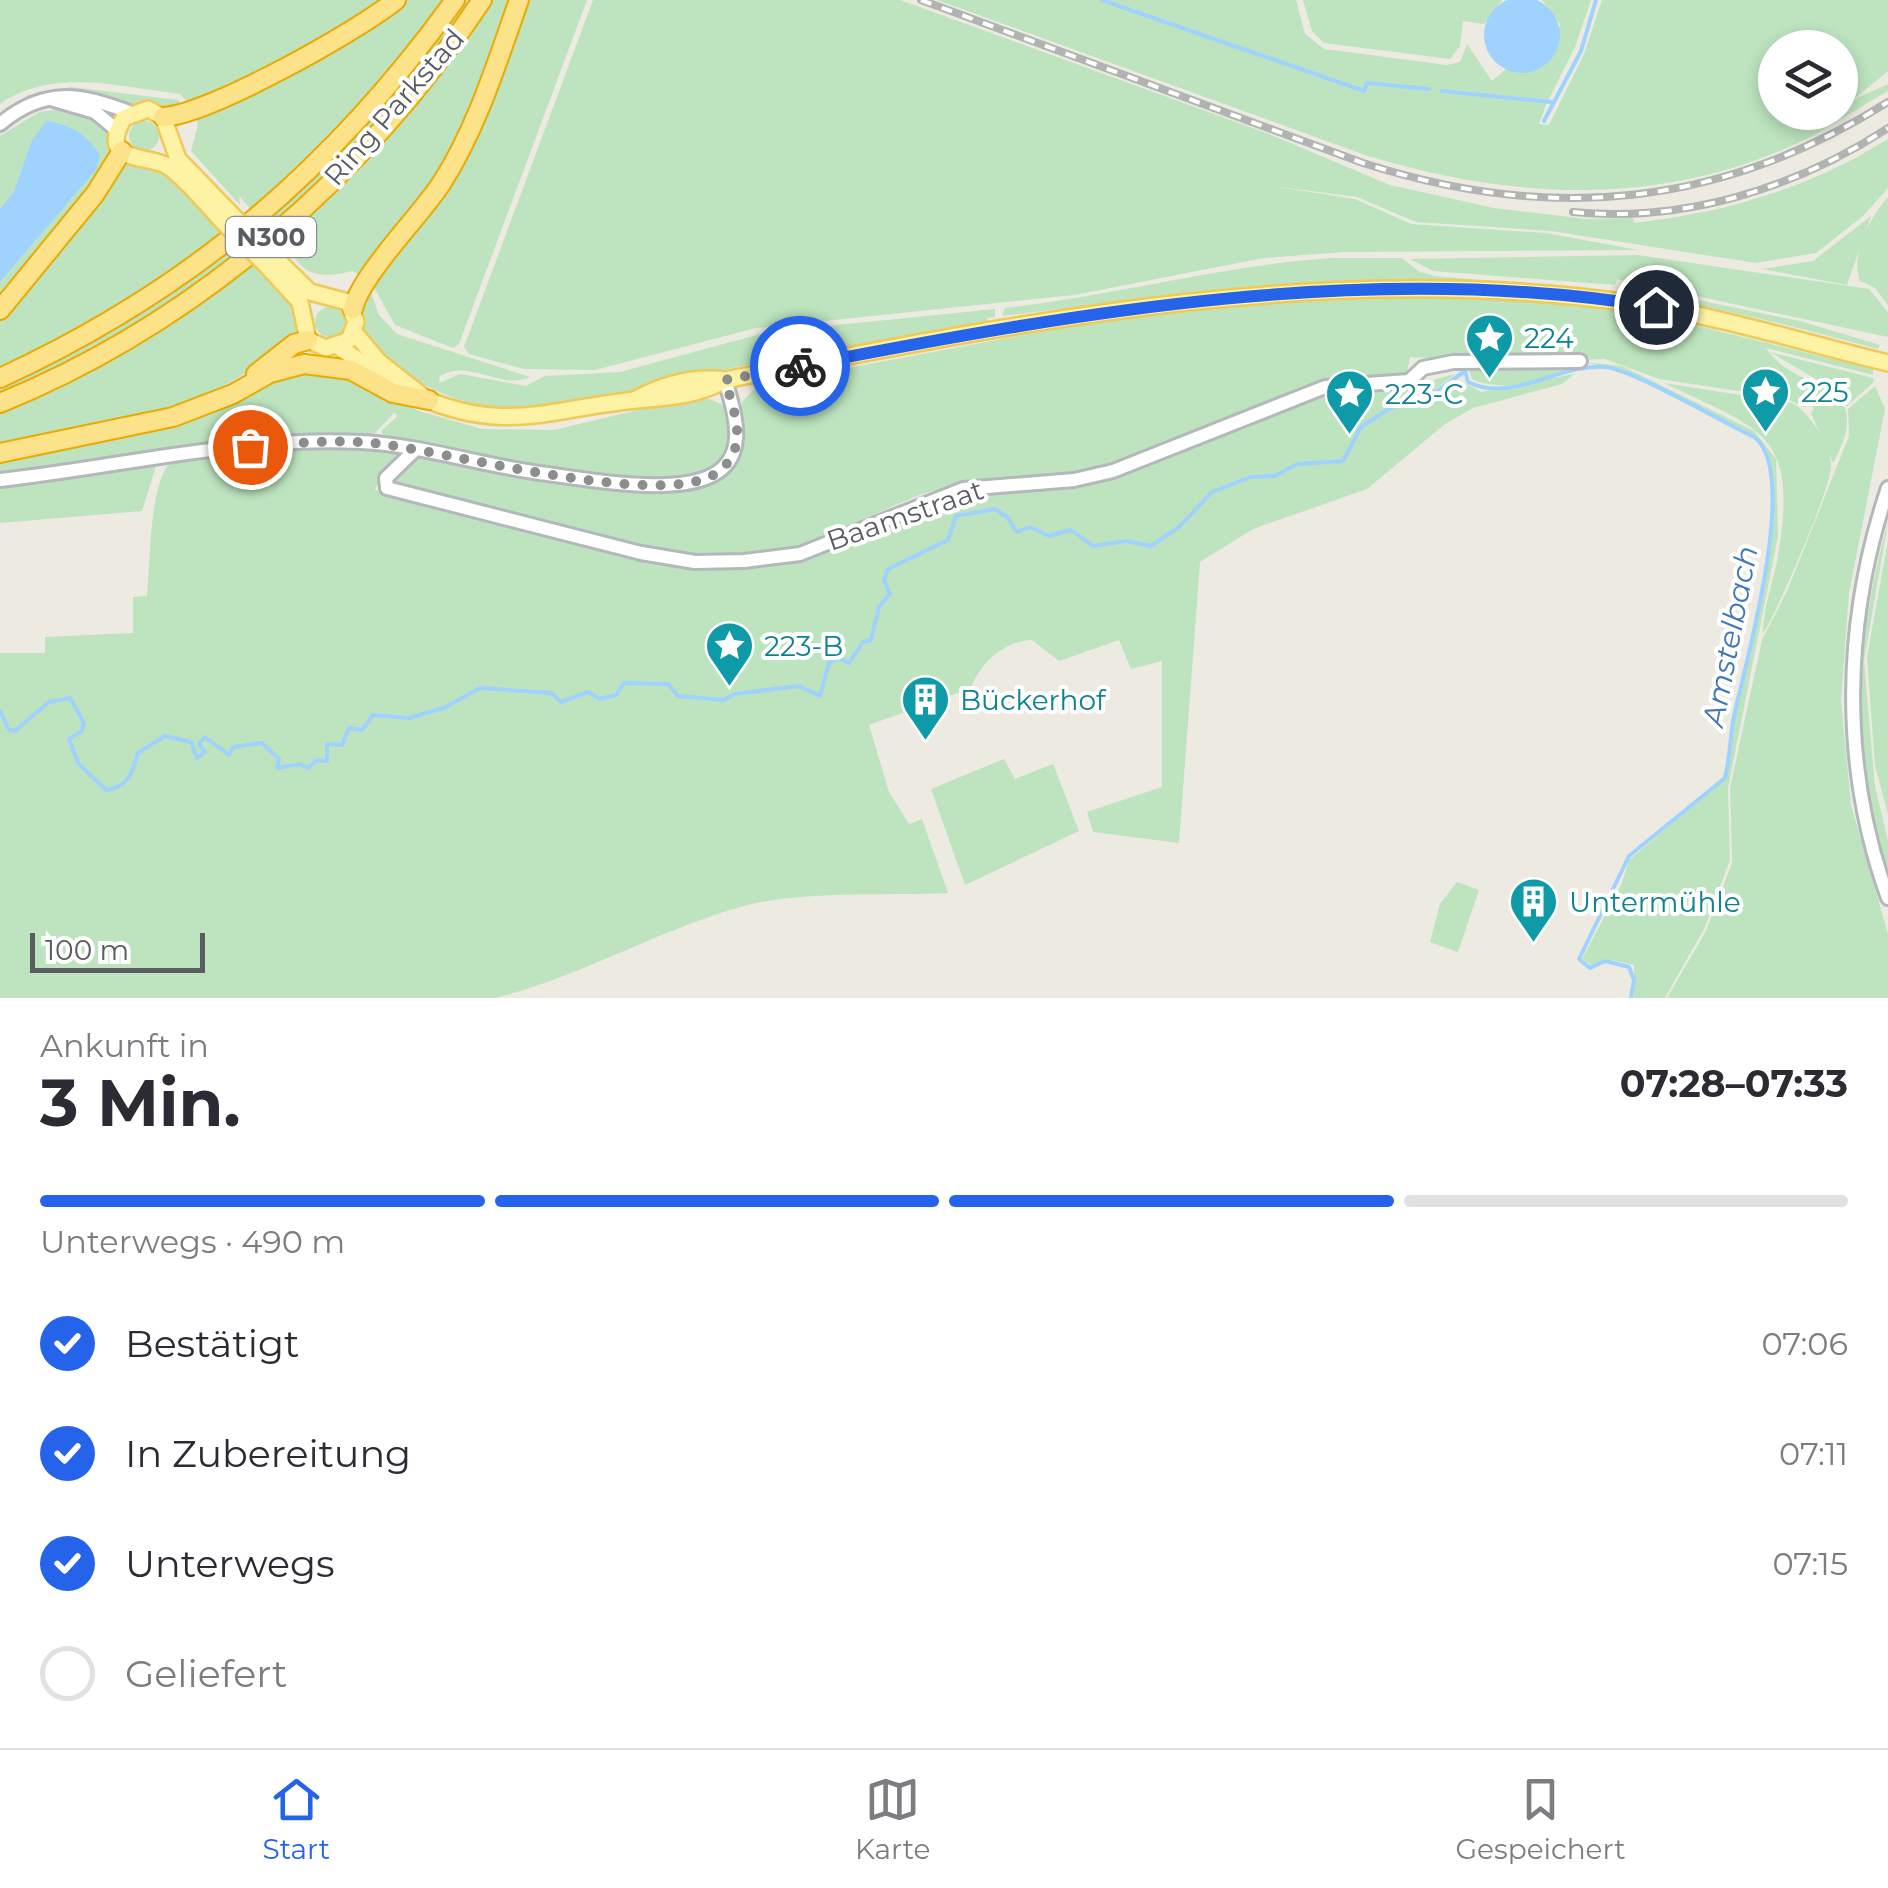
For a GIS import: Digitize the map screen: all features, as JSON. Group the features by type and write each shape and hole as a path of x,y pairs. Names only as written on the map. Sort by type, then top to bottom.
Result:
{"highway":[{"path":"163,117 190,110 312,53 396,0"},
{"name":"Ring Parkstad","path":"0,378 134,308 245,229 310,172 370,110 455,0"},
{"name":"Ring Parkstad","path":"0,403 145,327 255,250 385,127 454,42 482,0"},
{"path":"353,309 366,282 420,214 454,160 519,0"},
{"path":"0,310 95,194 122,151"},
{"path":"233,394 282,352 308,340"},
{"path":"0,453 174,417 233,394 270,374 313,364 350,370 393,393 429,400"}],"main road":[{"path":"229,220 178,159 163,117 148,109 130,113 118,130 122,151 136,161 171,168 269,260 310,292 338,296 353,309 354,332 379,362 429,400"},
{"path":"269,260 300,302 308,340 320,347 339,346 390,383 429,400 471,413 515,418 634,400 657,388 707,378 725,380 1121,310 1219,299 1373,292 1518,293 1631,303 1714,318 1888,363"},
{"path":"339,346 354,332"}],"street":[{"path":"0,124 27,106 80,94 130,113"},
{"path":"54,100 95,112 118,130"},
{"name":"Baamstraat","path":"414,450 386,478 387,488 655,556 744,562 800,554 963,489 1074,480 1114,471 1340,384 1409,381 1423,368 1453,362 1580,361"},
{"path":"0,480 192,451 374,443 588,479 694,481 718,472 736,445 737,420 725,380"},
{"path":"1888,488 1860,597 1852,707 1862,806 1888,898"}],"green space":[{"path":"0,0 388,0 334,37 191,106 180,94 88,82 42,86 0,104"},
{"path":"401,0 446,0 365,107 255,214 239,196 240,205 191,151 198,125 195,113"},
{"path":"461,0 474,0 406,94 282,219 143,323 91,353 0,396 0,385 135,316 259,226 368,120"},
{"path":"489,0 516,0 449,161 364,277 352,271 321,275 303,267 281,239"},
{"path":"523,0 587,0 459,344 453,348 395,325 371,282 415,227"},
{"path":"593,0 900,0 1269,134 1390,185 1494,208 1587,219 1633,218 1634,223 1668,219 1766,196 1828,171 1888,139 1888,188 1863,216 1816,253 1756,263 1551,231 1416,222 1357,197 1272,186 1355,199 1411,224 1546,233 1638,250 1345,252 1264,258 1074,295 756,328 595,370 524,369 469,354 464,347"},
{"path":"937,0 1296,0 1305,34 1324,49 1447,65 1460,62 1467,44 1492,81 1506,69 1534,70 1554,55 1560,24 1542,0 1591,0 1575,47 1548,101 1443,91 1547,102 1539,124 1549,125 1584,54 1602,0 1888,0 1888,71 1858,96 1858,30 1758,30 1758,130 1822,130 1749,163 1641,187 1586,190 1531,188 1420,170 1365,155"},
{"path":"1303,0 1502,0 1484,24 1463,21 1460,46 1450,59 1324,43 1312,31"},
{"path":"1888,84 1888,91 1858,109 1858,98"},
{"path":"71,87 178,100 185,109 123,105 67,90 31,96 0,114 28,95"},
{"path":"39,112 85,112 109,129 113,161 0,303 0,282 96,170 31,142 14,191 0,209 0,136"},
{"path":"144,121 155,125 159,136 155,147 144,151 133,147 129,136 133,125"},
{"path":"124,162 169,173 227,237 127,305 0,371 0,315"},
{"path":"1888,197 1888,305 1875,288 1860,281 1858,259 1864,236"},
{"path":"1871,216 1847,285 1762,269 1813,261"},
{"path":"1638,255 1869,289 1888,312 1888,337 1617,279 1615,285 1433,271 1410,259"},
{"path":"1333,258 1402,258 1418,271 1434,276 1626,292 1635,287 1800,321 1880,345 1878,349 1672,300 1527,286 1302,287 1002,316 1005,308 1250,267"},
{"path":"252,262 292,298 299,333 256,366 221,387 159,411 0,445 0,410"},
{"path":"370,290 379,315 397,334 530,377 508,380 451,371 440,376 439,383 460,374 526,386 545,376 620,372 768,332 995,309 995,317 987,318 988,325 744,366 588,402 514,409 479,405 447,395 388,362 372,346 364,329 363,311"},
{"path":"1407,298 1535,300 1637,311 1873,369 1873,375 1766,348 1780,363 1841,401 1847,415 1845,435 1833,463 1811,413 1814,408 1808,402 1804,407 1785,398 1659,379 1605,359 1511,363 1410,357 1406,377 1331,380 1122,466 1056,478 972,480 919,495 791,550 766,556 675,556 401,489 392,479 421,457 526,477 699,487 715,481 734,464 740,442 742,402 758,385 1141,313 1242,304"},
{"path":"330,307 341,311 345,322 341,333 330,337 319,333 315,322 319,311"},
{"path":"1770,352 1873,378 1874,382 1847,406 1826,385"},
{"path":"1582,362 1622,366 1754,431 1776,459 1778,536 1728,788 1730,860 1705,927 1665,998 1634,998 1634,965 1605,959 1593,966 1582,959 1622,883 1629,860 1727,777 1734,723 1767,574 1774,489 1769,457 1755,436 1619,369"},
{"path":"1468,366 1573,367 1551,378 1496,385 1472,379"},
{"path":"285,372 345,372 419,411 482,429 554,430 700,395 725,406 730,435 720,460 704,472 676,478 594,476 382,439 382,430 397,417 395,412 370,438 192,447 0,474 0,456 99,437"},
{"path":"1455,374 1427,395 1459,380 1481,392 1574,374 1562,384 1473,408 1445,424 1367,489 1253,529 1200,562 1179,843 1093,832 1087,812 1162,787 1162,661 1131,669 1119,640 1059,661 1032,640 1022,641 994,655 971,688 869,725 889,792 909,824 922,819 948,893 816,896 740,907 495,998 0,998 0,653 45,653 45,637 133,633 133,597 147,596 155,503 165,470 173,459 335,447 399,452 401,455 382,474 375,490 707,567 736,568 793,560 926,505 970,493 1114,478 1325,391 1418,384"},
{"path":"1664,383 1792,403 1812,422 1828,449 1831,467 1822,500 1763,634 1783,510 1782,479 1775,456 1764,438 1746,424"},
{"path":"1875,386 1885,409 1849,593 1841,701 1851,805 1888,934 1888,998 1667,998 1706,931 1732,863 1730,788 1762,640 1788,589 1849,436 1848,409"},
{"path":"157,463 142,511 0,523 0,485"},
{"path":"1888,522 1864,661 1875,786 1888,841 1888,880 1867,789 1861,701 1863,658 1868,614"},
{"path":"1888,540 1888,814 1875,766 1867,657"},
{"path":"1004,759 1015,779 1053,764 1079,831 965,885 931,789"},
{"path":"1457,882 1479,890 1458,952 1430,942 1440,904"}],"water":[{"path":"1507,0 1537,0 1557,20 1557,50 1537,70 1507,70 1487,50 1487,20"},
{"path":"46,121 70,128 89,141 100,155 96,170 0,282 0,209 14,191 31,142"}],"waterway":[{"path":"1102,0 1364,91 1367,83 1429,89"},
{"path":"1544,121 1581,51 1596,0"},
{"path":"1442,91 1552,102"},
{"name":"Amstelbach","path":"1465,371 1468,382 1502,388 1588,367 1618,370 1754,437 1767,457 1772,488 1766,570 1734,716 1725,778 1629,856 1579,959 1590,968 1605,961 1629,967 1634,980 1631,998"},
{"path":"0,711 9,730 15,731 49,702 70,698 84,723 82,731 69,739 78,763 106,790 125,782 138,753 165,736 191,742 197,758 205,752 199,744 205,737 229,755 233,747 262,743 279,759 277,768 300,764 308,768 317,760 327,761 327,744 342,745 349,728 362,730 373,715 409,718 446,707 480,688 551,693 561,702 588,692 600,699 616,695 624,683 668,684 678,696 724,700 735,694 799,686 820,696 829,663 839,658 849,663 863,642 871,640 879,607 890,594 884,580 888,569 948,540 956,516 995,509 1007,517 1017,532 1030,527 1049,536 1071,530 1093,546 1126,541 1151,546 1179,527 1212,492 1251,477 1275,476 1297,464 1343,461 1361,427 1389,409 1437,391 1465,371"}],"railway":[{"path":"921,0 1363,163 1432,182 1500,194 1567,198 1633,195 1697,184 1761,165 1825,138 1888,102"},
{"path":"1573,212 1656,212 1738,197 1816,168 1888,128"}],"way so far":[{"path":"250,447 374,443 588,479 694,481 718,472 736,445 737,420 725,380 800,366"}],"place":[{"name":"224","path":"1489,380"},
{"name":"225","path":"1766,434"},
{"name":"223-C","path":"1350,436"},
{"name":"223-B","path":"729,688"},
{"name":"Bückerhof","path":"925,742"},
{"name":"Untermühle","path":"1534,944"}],"route":[{"path":"800,366 1089,314 1219,299 1373,292 1492,292 1656,307"}]}
